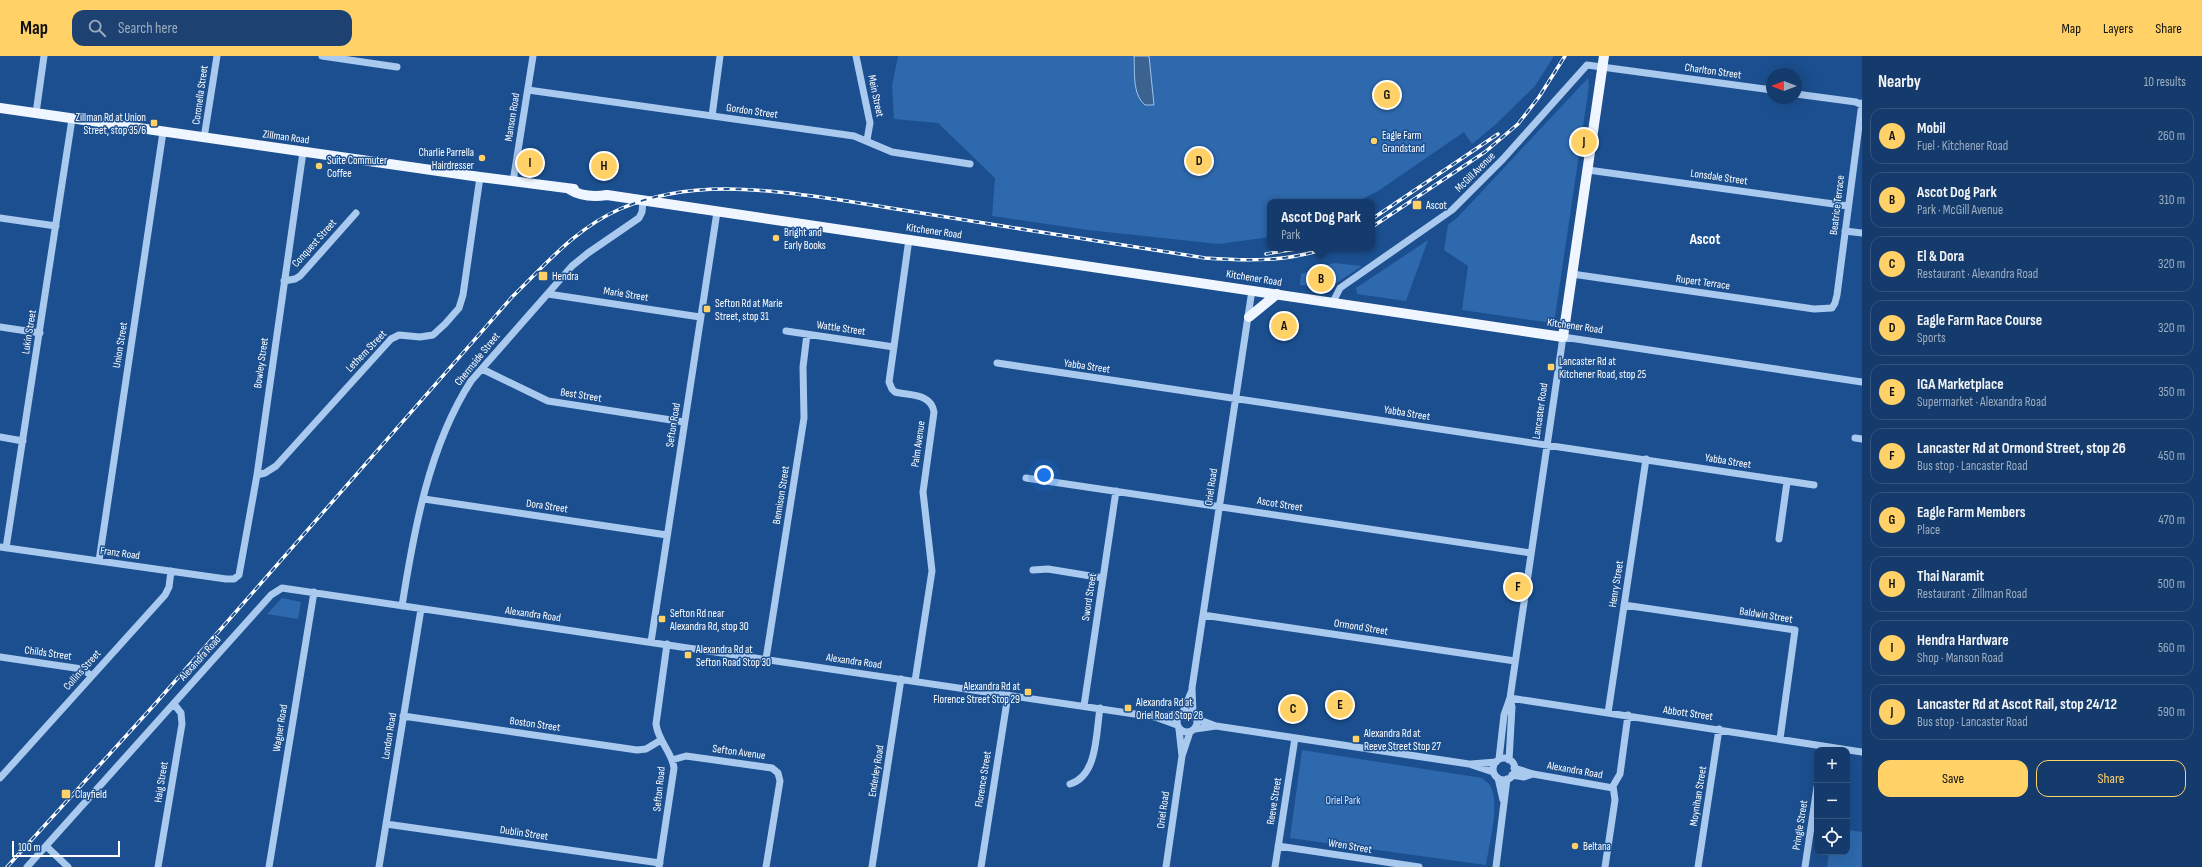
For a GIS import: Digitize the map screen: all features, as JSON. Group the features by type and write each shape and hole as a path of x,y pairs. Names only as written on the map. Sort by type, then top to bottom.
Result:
{"main road":[{"name":"Lancaster Road","path":"1563,337 1604,61"},
{"name":"Zillman Road","path":"0,108 480,178 569,190 578,188 594,190 607,195 643,201"},
{"name":"Kitchener Road","path":"643,201 909,239 1563,337"},
{"path":"1248,317 1277,294"}],"street":[{"path":"36,113 44,56"},
{"name":"Coronella Street","path":"204,138 217,56"},
{"path":"322,56 397,67"},
{"name":"Manson Road","path":"513,182 533,56"},
{"path":"712,116 720,56"},
{"name":"Mein Street","path":"856,56 870,123 867,140"},
{"name":"McGill Avenue","path":"1332,302 1340,288 1452,210 1503,159 1587,65 1604,61"},
{"name":"Charlton Street","path":"1604,61 1766,89"},
{"name":"Gordon Street","path":"528,90 854,136 867,140 892,152 970,164"},
{"path":"1802,95 1856,102 1862,105"},
{"name":"Beatrice Terrace","path":"1832,308 1837,300 1862,105"},
{"name":"Lukin Street","path":"3,548 23,441 72,119"},
{"name":"Union Street","path":"98,561 163,132"},
{"name":"Bowley Street","path":"237,577 240,572 257,475 303,152"},
{"name":"Lonsdale Street","path":"1588,170 1848,206"},
{"name":"Lethem Street","path":"257,475 266,473 276,466 391,339 399,335 420,337 433,335 454,314 463,295 480,178"},
{"name":"Chermside Street","path":"402,606 415,528 451,417 460,399 482,369 580,259 639,218 642,212 643,201"},
{"name":"Sefton Road","path":"651,642 717,212"},
{"name":"Conquest Street","path":"284,281 295,279 300,276 356,213"},
{"path":"0,218 56,226"},
{"path":"1845,231 1862,233"},
{"name":"Palm Avenue","path":"909,239 889,380 890,387 895,392 925,398 931,403 934,412 923,492 932,571 915,681"},
{"name":"Rupert Terrace","path":"1572,274 1814,309 1832,308"},
{"name":"Oriel Road","path":"1182,756 1177,719 1182,713 1192,688 1252,290"},
{"name":"Marie Street","path":"548,294 700,317"},
{"path":"0,327 40,333"},
{"name":"Wattle Street","path":"786,331 894,347"},
{"name":"Bennison Street","path":"766,659 804,418 803,367 807,334"},
{"name":"Kitchener Road","path":"1563,337 1862,382"},
{"name":"Lancaster Road","path":"1493,772 1497,760 1504,715 1510,698 1563,337"},
{"name":"Yabba Street","path":"997,364 1814,485"},
{"name":"Best Street","path":"482,369 548,401 684,422"},
{"path":"0,437 23,441"},
{"name":"Henry Street","path":"1608,713 1646,459"},
{"name":"Ascot Street","path":"1026,478 1531,553"},
{"path":"1779,539 1787,482"},
{"name":"Sword Street","path":"1084,706 1116,491"},
{"name":"Dora Street","path":"424,499 667,535"},
{"name":"Franz Road","path":"3,548 230,579 237,577"},
{"path":"1033,570 1048,569 1103,578"},
{"name":"Collins Street","path":"0,778 165,595 169,587 171,571"},
{"name":"Alexandra Road","path":"28,867 275,592 282,588 1100,708 1155,717 1178,727 1192,730"},
{"name":"Wagner Road","path":"269,867 314,592"},
{"name":"Baldwin Street","path":"1624,605 1796,630 1780,739"},
{"name":"London Road","path":"379,867 421,609"},
{"name":"Ormond Street","path":"1204,615 1515,661"},
{"name":"Sefton Road","path":"660,865 674,776 672,760 661,740 656,724 667,644"},
{"name":"Childs Street","path":"0,657 82,669 92,676"},
{"name":"Enderley Road","path":"872,867 901,679"},
{"name":"Oriel Road","path":"1166,867 1182,756 1192,730 1195,717 1192,688"},
{"name":"Florence Street","path":"981,867 1008,695"},
{"name":"Lancaster Road","path":"1509,760 1512,706 1510,698"},
{"name":"Abbott Street","path":"1510,698 1720,729 1818,747"},
{"name":"Haig Street","path":"158,867 182,724 181,713 174,704"},
{"path":"1070,784 1078,780 1092,762 1100,708"},
{"name":"Alexandra Road","path":"1155,717 1182,713 1195,717"},
{"name":"Boston Street","path":"403,716 637,750 646,749 661,740"},
{"path":"1605,867 1615,800 1613,788 1620,774 1628,716"},
{"path":"1195,717 1216,726 1469,764 1493,772 1498,778 1504,804"},
{"path":"1192,730 1216,726"},
{"name":"Moynihan Street","path":"1698,867 1720,729"},
{"name":"Reeve Street","path":"1275,867 1294,738"},
{"name":"Abbott Street","path":"1850,751 1862,752"},
{"name":"Sefton Avenue","path":"672,760 686,756 772,768 778,773 780,781 766,867"},
{"path":"1469,764 1509,760 1511,774 1504,804 1496,867"},
{"name":"Alexandra Road","path":"1498,778 1511,774 1524,777 1533,774 1613,788"},
{"name":"Pringle Street","path":"1805,867 1814,807"},
{"name":"Dublin Street","path":"386,824 660,865"},
{"path":"46,846 68,867"},
{"name":"Wren Street","path":"1278,846 1386,865 1419,867"}],"green space":[{"path":"898,56 1554,56 1535,86 1495,125 1472,144 1464,132 1378,191 1363,199 1267,199 1267,237 1219,244 1088,230 992,216 995,178 938,123 894,119 892,86"},
{"path":"1588,78 1589,86 1555,317 1553,321 1545,322 1462,310 1468,266 1444,250 1448,225 1457,218"},
{"path":"1428,240 1406,301 1357,294 1356,288"},
{"path":"1334,263 1362,266 1329,288 1300,285 1301,274"},
{"path":"282,598 301,602 298,619 267,614"},
{"name":"Oriel Park","path":"1302,750 1482,778 1491,787 1494,804 1493,825 1486,865 1290,838"},
{"path":"1850,830 1862,832 1862,867 1827,867 1829,855 1850,855"}],"shaded area":[{"path":"1134,56 1149,56 1154,105 1145,105 1138,95 1135,82"}],"railway":[{"path":"1375,225 1485,152 1518,124 1539,97 1565,56"},
{"path":"1375,217 1498,134"},
{"path":"7,867 155,704 512,297 549,260 575,237 589,226 620,209 672,193 699,190 752,190 834,199 1205,258 1252,260 1297,256 1318,251"},
{"path":"1266,254 1284,251"}],"place":[{"name":"Eagle Farm Members","path":"1387,95"},
{"name":"Zillman Rd at Union Street, stop 35/6","path":"154,123"},
{"name":"Eagle Farm Grandstand","path":"1374,141"},
{"name":"Lancaster Rd at Ascot Rail, stop 24/12","path":"1584,142"},
{"name":"Charlie Parrella Hairdresser","path":"482,158"},
{"name":"Eagle Farm Race Course","path":"1199,161"},
{"name":"Hendra Hardware","path":"530,163"},
{"name":"Suite Commuter Coffee","path":"319,166"},
{"name":"Thai Naramit","path":"604,166"},
{"name":"Ascot","path":"1417,205"},
{"name":"Bright and Early Books","path":"776,238"},
{"name":"Hendra","path":"543,276"},
{"name":"Ascot Dog Park","path":"1321,279"},
{"name":"Sefton Rd at Marie Street, stop 31","path":"707,309"},
{"name":"Mobil","path":"1284,326"},
{"name":"Lancaster Rd at Kitchener Road, stop 25","path":"1551,367"},
{"name":"Lancaster Rd at Ormond Street, stop 26","path":"1518,587"},
{"name":"Sefton Rd near Alexandra Rd, stop 30","path":"662,619"},
{"name":"Alexandra Rd at Sefton Road Stop 30","path":"688,655"},
{"name":"Alexandra Rd at Florence Street Stop 29","path":"1028,692"},
{"name":"IGA Marketplace","path":"1340,705"},
{"name":"Alexandra Rd at Oriel Road Stop 28","path":"1128,708"},
{"name":"El & Dora","path":"1293,709"},
{"name":"Alexandra Rd at Reeve Street Stop 27","path":"1356,739"},
{"name":"Clayfield","path":"66,794"},
{"name":"Beltana","path":"1575,846"}],"district":[{"name":"Ascot","path":"1705,239"}]}
